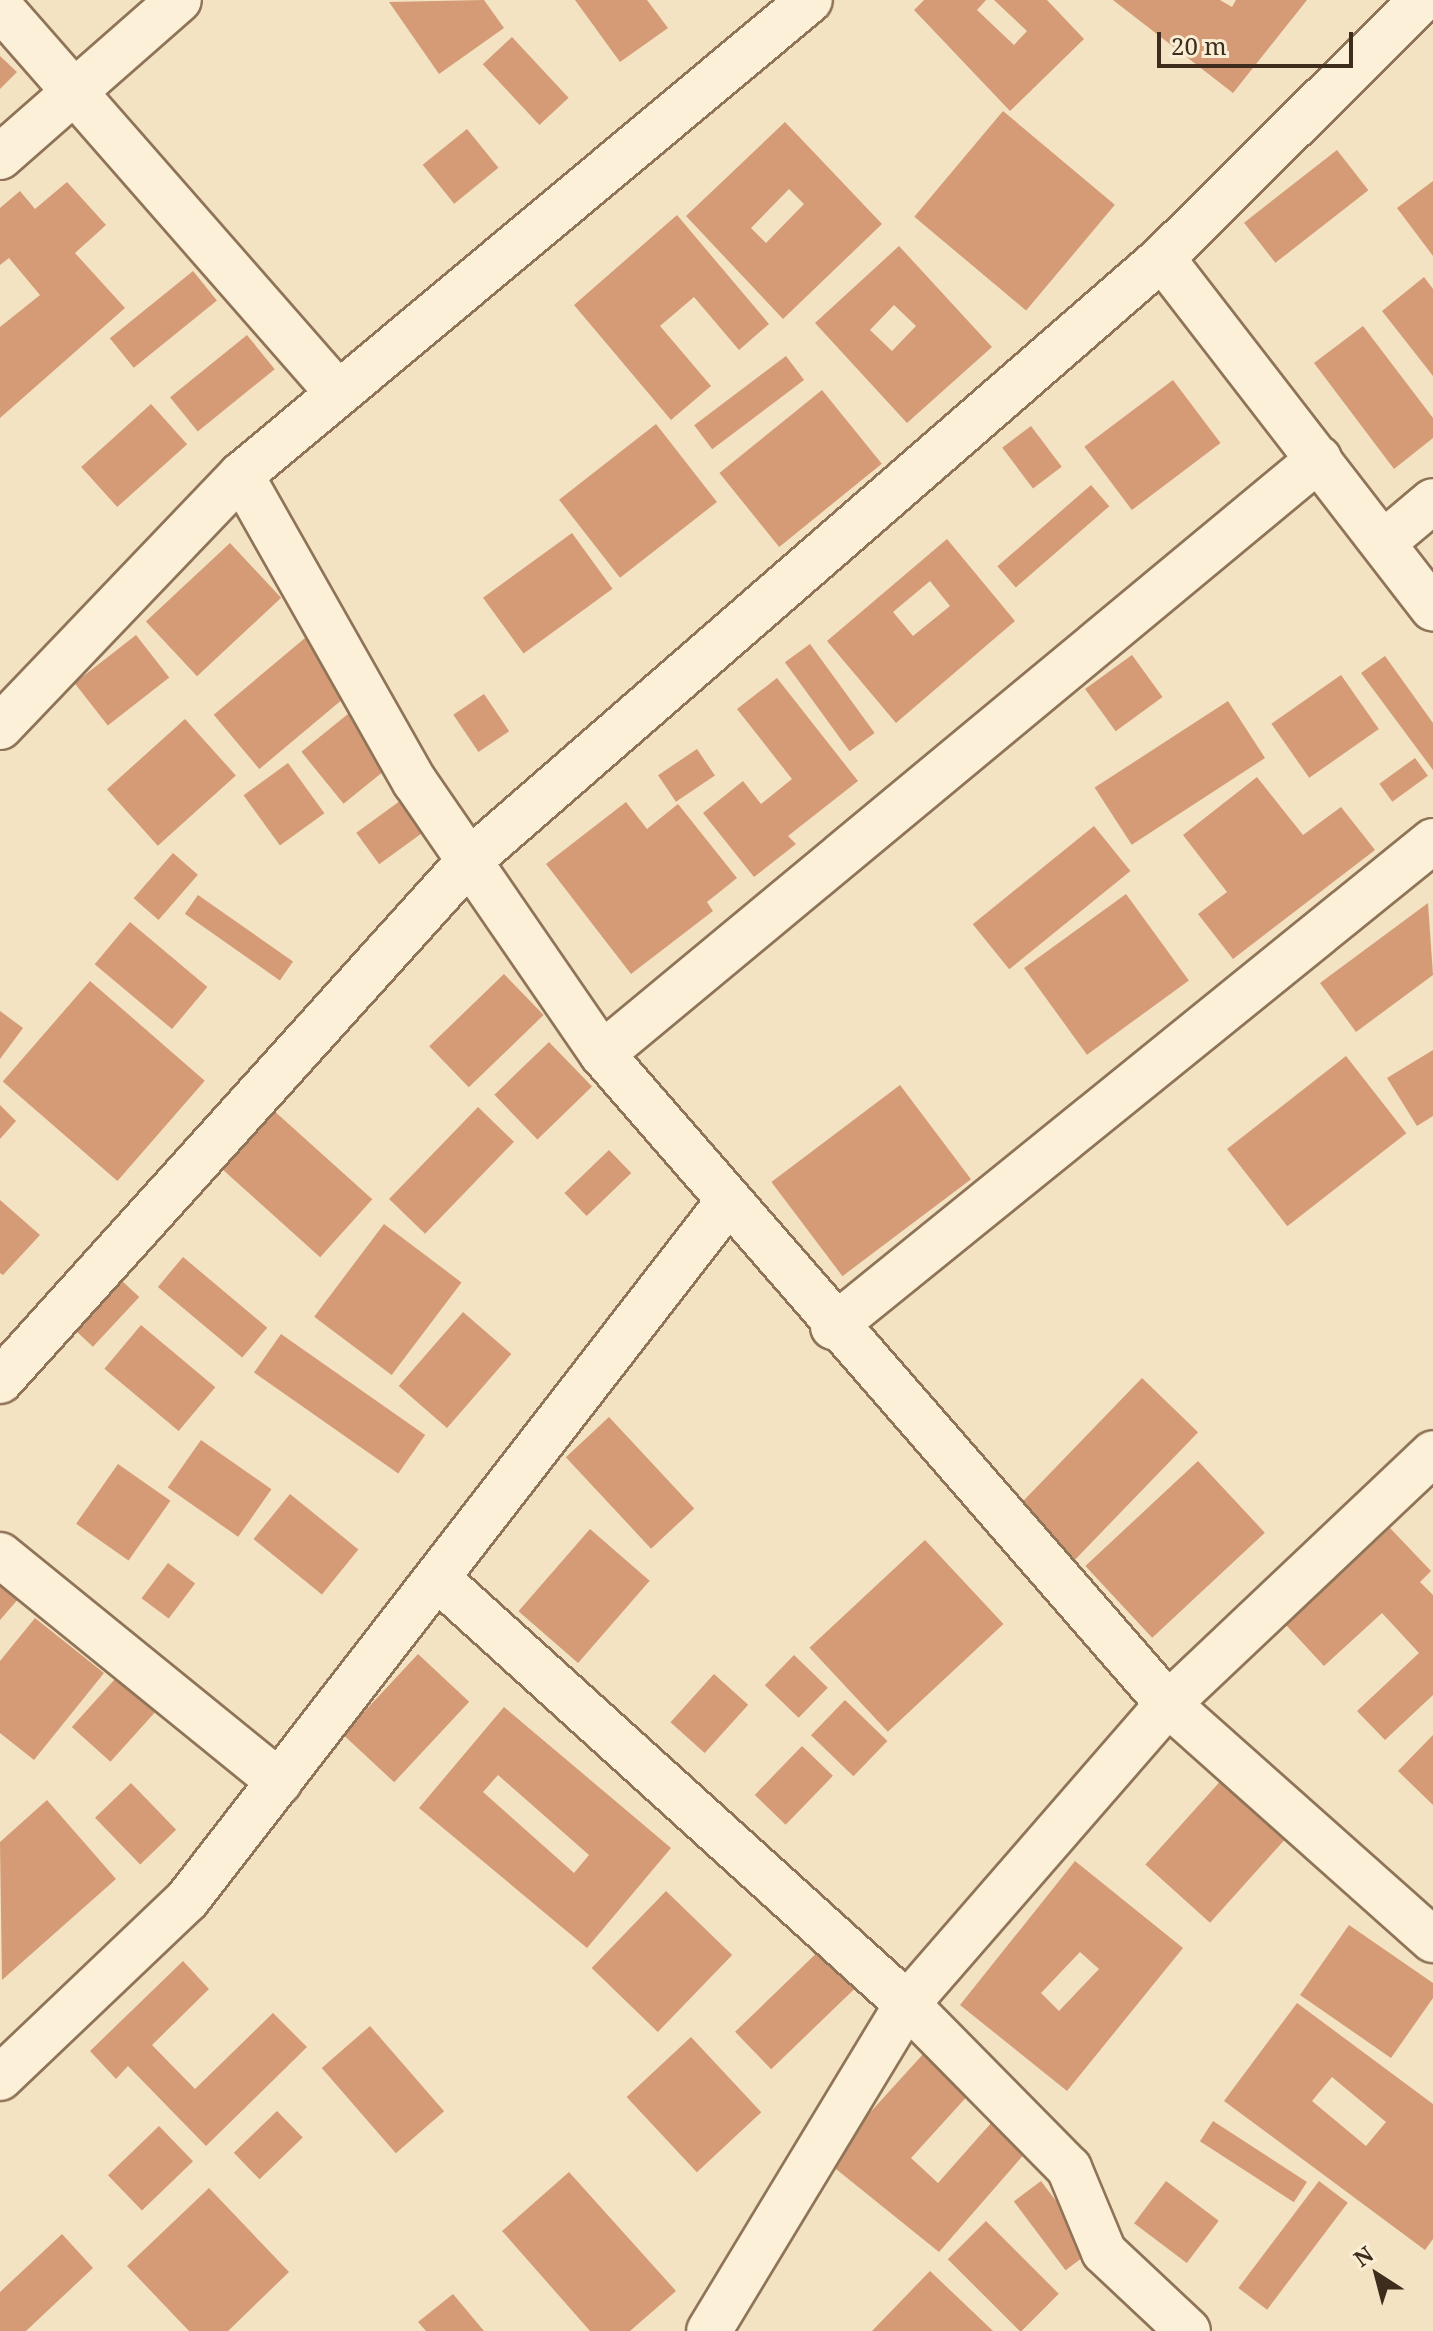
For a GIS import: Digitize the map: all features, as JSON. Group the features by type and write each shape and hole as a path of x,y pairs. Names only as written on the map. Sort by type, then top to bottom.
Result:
{"street":[{"path":"0,157 71,89 179,0"},
{"path":"0,1381 469,861 1162,258 1422,0"},
{"path":"0,727 241,475 803,2"},
{"path":"0,7 338,393"},
{"path":"1162,258 1433,609"},
{"path":"602,1054 1319,459"},
{"path":"241,475 415,782 602,1054 833,1327 1168,1704 1433,1940"},
{"path":"1383,543 1433,501"},
{"path":"833,1327 1433,841"},
{"path":"0,2078 141,1951 279,1782 727,1203"},
{"path":"709,2331 907,2004 1168,1704 1433,1453"},
{"path":"0,1555 279,1782"},
{"path":"437,1578 907,2004 1069,2168 1104,2252 1188,2331"}],"building":[{"path":"484,0 504,28 439,74 389,2"},
{"path":"575,0 647,0 668,28 620,62"},
{"path":"924,0 986,0 977,10 1014,45 1027,31 994,0 1047,0 1084,39 1010,111 914,10"},
{"path":"1113,0 1220,0 1232,7 1236,0 1307,0 1233,93"},
{"path":"512,37 569,98 539,125 483,64"},
{"path":"0,56 17,72 0,89"},
{"path":"1003,111 1115,205 1026,311 914,217"},
{"path":"785,122 882,224 783,319 686,216","holes":["789,189 804,204 766,243 751,228"]},
{"path":"467,129 498,168 454,204 423,165"},
{"path":"1337,150 1368,190 1275,263 1244,223"},
{"path":"1433,181 1433,256 1397,208"},
{"path":"67,182 106,225 75,253 125,308 0,418 0,327 40,295 9,258 0,265 0,208 20,191 35,209"},
{"path":"677,215 769,324 739,350 694,297 660,326 711,386 671,420 574,305"},
{"path":"899,246 992,347 907,423 815,323","holes":["894,305 916,326 892,351 870,330"]},
{"path":"193,271 217,301 134,368 110,338"},
{"path":"1424,277 1433,289 1433,376 1382,311"},
{"path":"1363,326 1433,418 1433,438 1394,469 1314,363"},
{"path":"247,335 275,369 198,431 170,397"},
{"path":"786,356 804,380 712,449 694,425"},
{"path":"1173,380 1221,443 1132,510 1084,447"},
{"path":"822,390 882,464 779,547 719,473"},
{"path":"151,404 187,444 117,507 81,467"},
{"path":"656,424 717,502 620,578 559,500"},
{"path":"1031,426 1062,467 1033,488 1002,448"},
{"path":"1091,485 1109,506 1016,587 997,566"},
{"path":"572,533 613,589 524,653 483,598"},
{"path":"947,539 1015,621 896,723 827,641","holes":["930,581 950,606 913,636 893,612"]},
{"path":"230,543 281,598 197,676 146,621"},
{"path":"311,633 357,687 259,769 214,715"},
{"path":"136,635 169,678 108,726 75,683"},
{"path":"810,644 875,733 850,751 785,662"},
{"path":"1132,655 1163,697 1116,731 1085,689"},
{"path":"1385,656 1433,723 1433,770 1361,673"},
{"path":"1341,675 1379,729 1309,778 1271,724"},
{"path":"777,678 858,781 788,836 796,844 754,877 703,813 743,781 761,804 792,779 737,709"},
{"path":"484,694 509,731 478,752 453,715"},
{"path":"1228,701 1265,758 1132,845 1095,788"},
{"path":"348,714 390,766 344,804 301,752"},
{"path":"185,719 236,775 158,846 107,789"},
{"path":"697,749 715,776 676,802 658,775"},
{"path":"1415,758 1428,776 1392,802 1379,784"},
{"path":"288,763 324,813 280,845 244,795"},
{"path":"1257,777 1303,835 1341,807 1375,850 1233,959 1198,914 1227,892 1183,835"},
{"path":"404,798 427,830 379,864 356,833"},
{"path":"626,802 647,829 678,804 737,878 707,902 713,911 631,974 546,864"},
{"path":"1094,826 1131,871 1009,969 973,924"},
{"path":"173,853 198,875 159,920 134,898"},
{"path":"1126,894 1189,981 1087,1055 1024,968"},
{"path":"198,895 293,962 280,980 185,914"},
{"path":"1428,903 1433,975 1356,1032 1320,983"},
{"path":"130,922 207,987 172,1029 95,964"},
{"path":"504,974 544,1015 469,1087 429,1046"},
{"path":"90,981 205,1081 117,1181 3,1081"},
{"path":"0,1011 23,1028 0,1059"},
{"path":"549,1042 592,1087 537,1139 494,1095"},
{"path":"1433,1050 1433,1116 1417,1126 1387,1078"},
{"path":"1346,1056 1406,1133 1287,1226 1227,1149"},
{"path":"900,1085 971,1179 842,1276 771,1182"},
{"path":"0,1105 16,1121 0,1139"},
{"path":"478,1107 514,1142 425,1234 389,1199"},
{"path":"272,1109 372,1199 320,1257 220,1167"},
{"path":"609,1150 631,1173 587,1216 564,1193"},
{"path":"0,1200 40,1235 3,1275 0,1273"},
{"path":"384,1224 461,1282 392,1375 314,1317"},
{"path":"183,1257 267,1328 242,1358 158,1287"},
{"path":"121,1280 139,1297 93,1347 75,1330"},
{"path":"463,1312 511,1354 447,1428 399,1386"},
{"path":"141,1325 215,1387 179,1431 104,1369"},
{"path":"281,1334 425,1435 398,1473 254,1373"},
{"path":"1142,1378 1198,1432 1073,1562 1017,1507"},
{"path":"609,1417 694,1508 651,1549 566,1457"},
{"path":"201,1440 271,1489 238,1537 168,1488"},
{"path":"1198,1461 1265,1533 1152,1638 1085,1566"},
{"path":"118,1464 170,1501 129,1561 76,1524"},
{"path":"290,1494 358,1549 322,1594 253,1539"},
{"path":"1390,1528 1431,1571 1420,1582 1433,1595 1433,1695 1385,1740 1357,1711 1419,1653 1382,1613 1324,1666 1286,1625"},
{"path":"590,1529 650,1581 578,1663 518,1611"},
{"path":"925,1540 1003,1624 888,1732 809,1648"},
{"path":"168,1563 195,1583 169,1619 142,1598"},
{"path":"0,1580 20,1597 0,1620"},
{"path":"35,1618 104,1673 34,1760 0,1733 0,1661"},
{"path":"418,1654 469,1702 394,1782 343,1734"},
{"path":"794,1655 828,1688 799,1718 765,1685"},
{"path":"124,1669 163,1704 110,1762 72,1727"},
{"path":"714,1674 748,1705 705,1753 671,1722"},
{"path":"845,1700 887,1741 853,1776 811,1735"},
{"path":"504,1707 671,1848 587,1948 419,1808","holes":["498,1775 589,1855 574,1873 483,1792"]},
{"path":"1433,1735 1433,1805 1398,1771"},
{"path":"802,1746 833,1776 786,1825 755,1795"},
{"path":"1225,1776 1290,1834 1210,1923 1145,1864"},
{"path":"131,1783 176,1830 140,1864 95,1818"},
{"path":"47,1800 116,1879 2,1980 0,1842"},
{"path":"1075,1861 1183,1948 1067,2091 960,2005","holes":["1080,1952 1099,1969 1059,2011 1041,1993"]},
{"path":"666,1891 732,1955 658,2032 592,1968"},
{"path":"1349,1925 1433,1983 1433,1998 1391,2058 1300,1995"},
{"path":"825,1945 861,1982 771,2069 735,2032"},
{"path":"183,1961 209,1989 152,2045 195,2089 273,2013 307,2047 206,2146 128,2066 116,2079 90,2051"},
{"path":"1297,2003 1433,2104 1433,2239 1425,2250 1224,2101","holes":["1332,2077 1386,2122 1366,2146 1312,2101"]},
{"path":"370,2026 444,2111 396,2153 322,2068"},
{"path":"691,2037 761,2112 697,2172 627,2097"},
{"path":"925,2052 971,2092 911,2158 938,2183 992,2122 1026,2152 939,2252 826,2161"},
{"path":"277,2111 303,2138 260,2179 234,2153"},
{"path":"1213,2121 1307,2182 1294,2202 1200,2141"},
{"path":"159,2126 193,2161 142,2211 108,2175"},
{"path":"569,2172 676,2291 630,2331 590,2331 502,2231"},
{"path":"1041,2181 1093,2250 1066,2270 1014,2201"},
{"path":"1166,2181 1219,2221 1187,2263 1134,2223"},
{"path":"1319,2181 1348,2203 1267,2310 1238,2288"},
{"path":"209,2188 289,2272 228,2331 189,2331 127,2266"},
{"path":"986,2221 1059,2294 1020,2331 948,2259"},
{"path":"62,2234 93,2268 26,2331 0,2331 0,2292"},
{"path":"930,2271 993,2331 872,2331"},
{"path":"453,2294 484,2331 426,2331 418,2322"}]}
